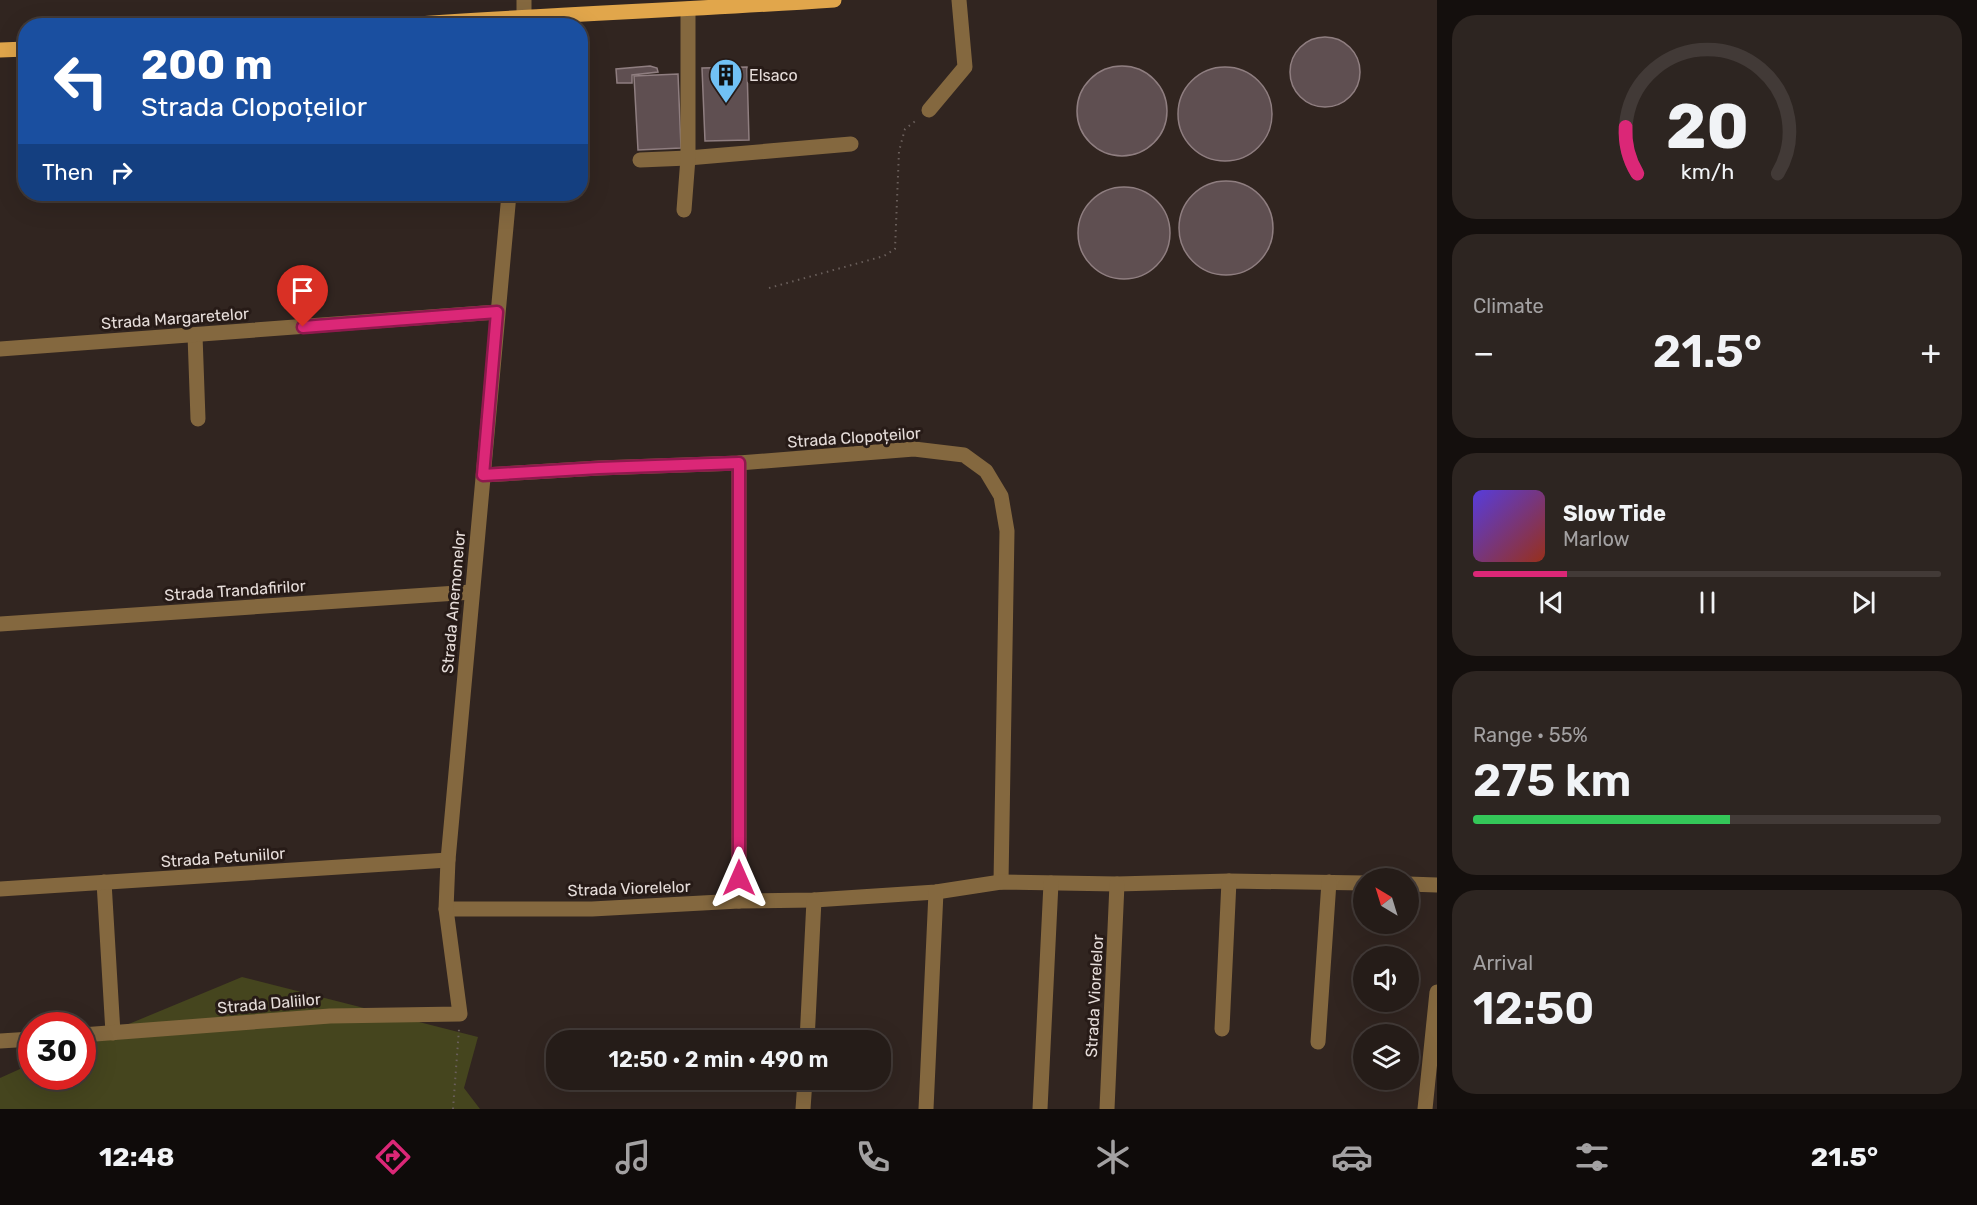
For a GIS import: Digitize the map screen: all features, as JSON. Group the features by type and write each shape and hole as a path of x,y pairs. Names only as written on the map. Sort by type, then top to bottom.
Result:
{"main road":[{"path":"566,18 834,0"},
{"path":"0,50 18,49"}],"street":[{"path":"524,0 525,18"},
{"path":"929,110 964,67 959,0"},
{"path":"684,210 688,158 688,9"},
{"path":"640,160 851,144"},
{"name":"Strada Anemonelor","path":"460,1014 446,909 448,861 508,201"},
{"name":"Strada Margaretelor","path":"0,349 497,312"},
{"path":"195,335 198,419"},
{"name":"Strada Clopoțeilor","path":"483,475 739,463 914,449 964,455 986,471 1001,496 1007,531 1001,882"},
{"path":"739,463 739,901"},
{"name":"Strada Trandafirilor","path":"0,624 472,592"},
{"name":"Strada Petuniilor","path":"0,890 448,861"},
{"path":"1222,1029 1229,881"},
{"path":"104,882 113,1033"},
{"name":"Strada Viorelelor","path":"446,909 592,909 739,901 814,900 936,892 1001,882 1353,883"},
{"path":"1318,1042 1329,882"},
{"path":"1040,1109 1051,883"},
{"name":"Strada Viorelelor","path":"1107,1109 1117,884"},
{"path":"1419,884 1437,885"},
{"path":"926,1109 936,892"},
{"path":"808,1030 814,900"},
{"path":"1425,1109 1437,992"},
{"name":"Strada Daliilor","path":"96,1034 330,1016 460,1014"},
{"path":"0,1041 18,1040"},
{"path":"803,1109 804,1090"}],"path":[{"path":"769,288 884,256 895,249 899,151 905,129 929,110"},
{"path":"453,1109 460,1014"}],"shaded area":[{"path":"242,977 478,1037 464,1088 480,1109 0,1109 0,1078 18,1070 18,1090 96,1090 96,1038"}],"building":[{"path":"1325,37 1338,40 1350,47 1357,59 1360,72 1357,85 1350,97 1338,104 1325,107 1312,104 1300,97 1293,85 1290,72 1293,59 1300,47 1312,40"},
{"path":"650,66 657,68 658,72 632,75 632,83 617,83 616,69"},
{"path":"1122,66 1139,70 1154,79 1163,94 1167,111 1163,128 1154,143 1139,152 1122,156 1105,152 1090,143 1081,128 1077,111 1081,94 1090,79 1105,70"},
{"name":"Elsaco","path":"747,67 749,140 705,141 702,68"},
{"path":"1225,67 1243,71 1258,81 1268,96 1272,114 1268,132 1258,147 1243,157 1225,161 1207,157 1192,147 1182,132 1178,114 1182,96 1192,81 1207,71"},
{"path":"678,74 681,148 638,150 634,76"},
{"path":"1226,181 1244,184 1260,194 1270,210 1273,228 1270,246 1260,262 1244,272 1226,275 1208,272 1192,262 1182,246 1179,228 1182,210 1192,194 1208,184"},
{"path":"1124,187 1142,191 1157,200 1166,215 1170,233 1166,251 1157,266 1142,275 1124,279 1106,275 1091,266 1082,251 1078,233 1082,215 1091,200 1106,191"}],"place":[{"name":"Elsaco","path":"726,104"}],"route":[{"path":"303,327 497,312 483,475 739,463 739,878"}]}
